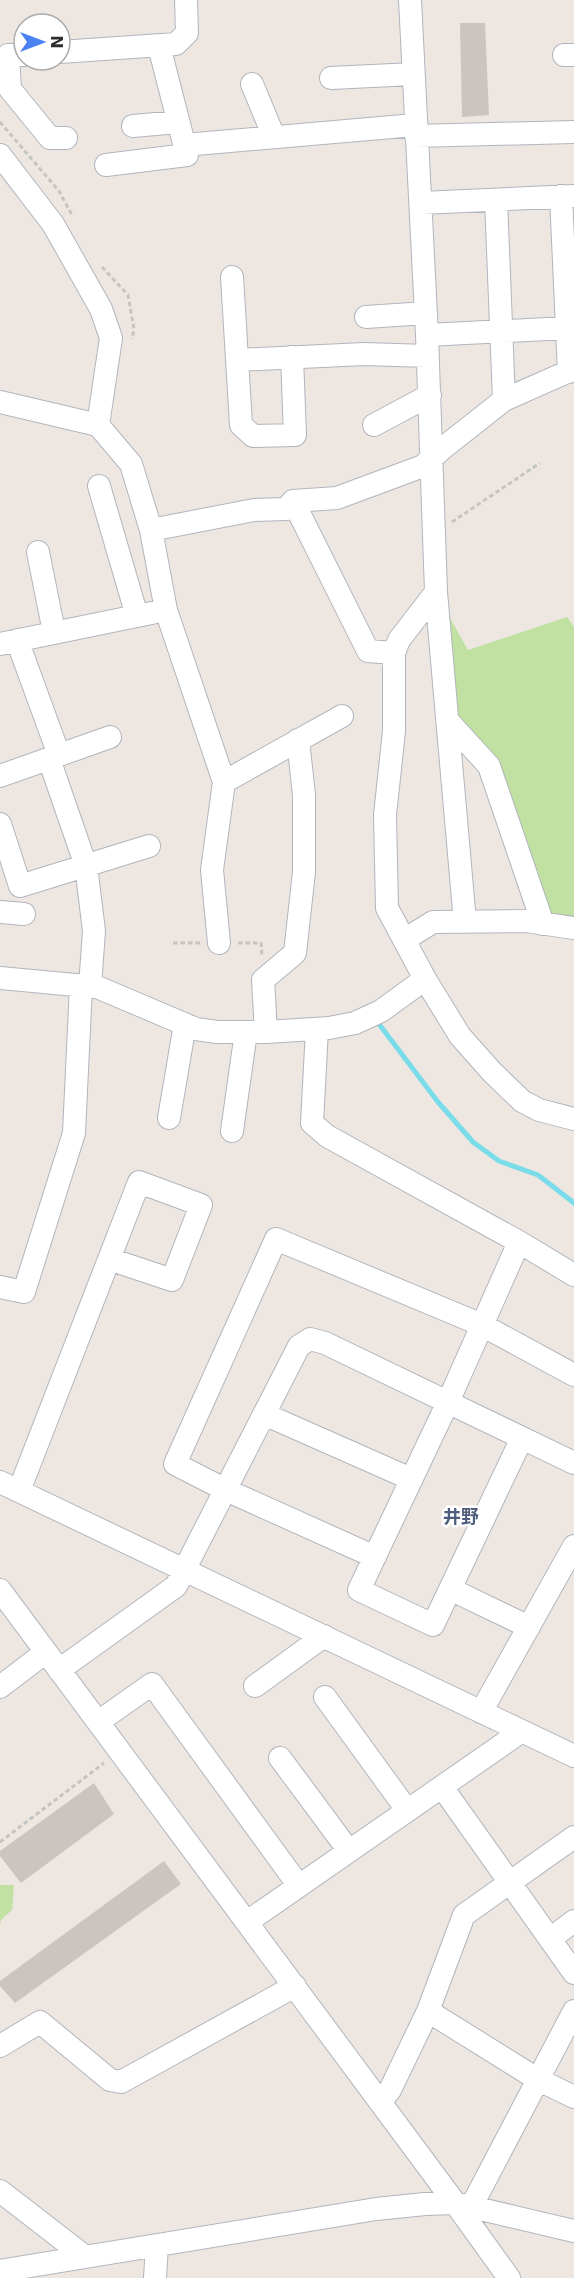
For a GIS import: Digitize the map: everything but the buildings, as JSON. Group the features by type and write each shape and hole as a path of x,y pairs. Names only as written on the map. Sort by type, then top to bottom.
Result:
{"street":[{"path":"72,51 176,45 187,33 186,0"},
{"path":"410,0 433,458 436,592 465,922"},
{"path":"106,165 187,155 159,46"},
{"path":"12,56 8,56 10,89 50,138 66,138"},
{"path":"331,78 413,74"},
{"path":"252,84 274,137"},
{"path":"133,126 178,122"},
{"path":"184,145 274,137 416,131 574,132"},
{"path":"0,155 53,224 101,309 111,338 98,425"},
{"path":"151,530 254,510 286,509 293,501 337,498 423,466 504,400 571,370 568,196 421,203"},
{"path":"496,200 504,400"},
{"path":"232,277 241,425 253,436 295,435 292,357"},
{"path":"366,317 427,335"},
{"path":"237,360 364,354 427,335 571,326"},
{"path":"374,425 430,395"},
{"path":"0,402 98,425 131,464 151,530 166,610 224,782 212,870 219,943"},
{"path":"99,486 137,616"},
{"path":"293,501 368,651 394,653"},
{"path":"38,552 54,632"},
{"path":"436,592 399,639 394,653 394,731 385,815 387,908 425,979 460,1036 499,1080 522,1101 538,1110 574,1119"},
{"path":"0,1287 24,1292 74,1133 86,986 94,931 86,866 54,757 9,642 166,610"},
{"path":"224,782 342,716"},
{"path":"447,720 489,766 543,924"},
{"path":"0,776 110,737"},
{"path":"232,1131 256,1032 263,980 295,953 304,872 304,795 298,740"},
{"path":"0,824 20,886 150,846"},
{"path":"0,912 24,914"},
{"path":"404,940 433,922 526,921 574,928"},
{"path":"0,978 97,987 196,1029 217,1032 317,1029 355,1023 381,1011 425,979"},
{"path":"169,1118 185,1024"},
{"path":"317,1029 312,1123 327,1136 574,1275"},
{"path":"109,1259 172,1280 201,1205 139,1182 109,1259 10,1487 574,1756"},
{"path":"375,1557 226,1490 175,1464 276,1239 482,1325 574,1375"},
{"path":"519,1242 448,1402 359,1590 433,1625 522,1438"},
{"path":"0,1687 53,1661 176,1586 299,1346 310,1339 325,1343 574,1463"},
{"path":"264,1414 411,1479"},
{"path":"482,1712 574,1546"},
{"path":"450,1589 529,1627"},
{"path":"1,1593 380,2102 463,2205 509,2278"},
{"path":"255,1686 324,1636"},
{"path":"98,1722 152,1684 299,1886"},
{"path":"324,1697 407,1810"},
{"path":"247,1922 522,1731"},
{"path":"280,1758 349,1851"},
{"path":"442,1786 574,1973"},
{"path":"380,2102 390,2090 428,2011 464,1915 574,1837"},
{"path":"550,1939 574,1921"},
{"path":"0,2046 40,2022 110,2080 120,2082 295,1986"},
{"path":"428,2011 537,2079 574,2097"},
{"path":"463,2205 574,2011"},
{"path":"0,2191 80,2264"},
{"path":"0,2271 80,2264 157,2245 376,2209 425,2204 463,2205 574,2231"},
{"path":"155,2278 157,2245"}],"path":[{"path":"434,534 540,463"},
{"path":"0,1842 120,1751"}],"green space":[{"path":"436,593 468,650 567,617 574,627 574,928 543,924 489,766 447,720"},
{"path":"0,1885 14,1885 12,1910 1,1920 0,1924"}],"waterway":[{"path":"379,1024 438,1102 473,1142 499,1161 538,1175 574,1203"}],"district":[{"name":"井野","path":"461,1517"}]}
